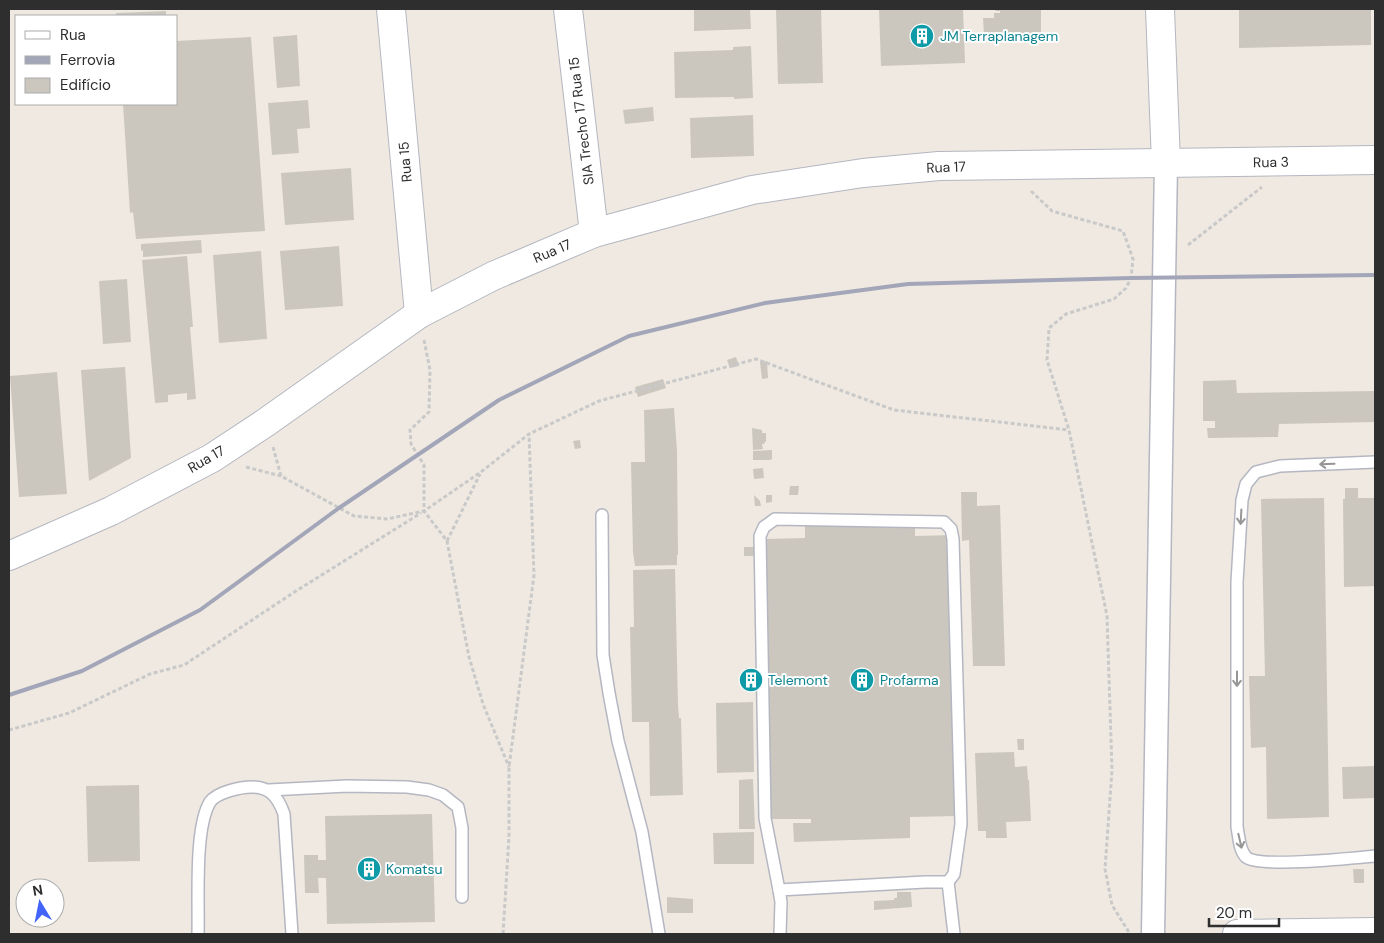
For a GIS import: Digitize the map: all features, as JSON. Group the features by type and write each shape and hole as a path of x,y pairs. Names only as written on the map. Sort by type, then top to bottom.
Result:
{"street":[{"name":"Rua 15","path":"392,9 419,314"},
{"name":"SIA Trecho 17 Rua 15","path":"568,9 594,233"},
{"path":"1153,934 1166,163 1160,9"},
{"name":"Rua 3","path":"1166,163 1375,160"},
{"name":"Rua 17","path":"9,556 111,511 212,458 419,314 493,276 594,233 752,190 863,173 939,166 1166,163"},
{"path":"1237,934 1375,932"}],"lane":[{"path":"1375,462 1280,466 1256,472 1246,484 1242,500 1237,582 1237,818 1240,846 1246,857 1258,862 1375,856"},
{"path":"602,514 603,655 612,718 642,832 659,934"},
{"path":"780,934 782,902 765,818 760,536 764,527 775,519 944,522 951,530 954,540 961,824 954,874 948,882 954,934"},
{"path":"198,934 200,839 204,817 211,800 233,789 261,787 269,790 347,786 429,790 443,795 458,806 461,817 462,898"},
{"path":"269,790 280,802 284,814 292,934"},
{"path":"779,890 948,882"}],"path":[{"path":"1004,165 1052,211 1123,231 1133,259 1131,278 1126,288 1114,300 1066,314 1049,328 1047,360 1069,430 1107,616 1112,770 1105,869 1112,904 1130,934"},
{"path":"1164,264 1263,186"},
{"path":"419,314 430,370 429,412 410,430 411,444 424,465 424,511 447,541 469,657 483,704 509,767"},
{"path":"9,730 69,713 150,674 184,665 296,591 424,511 481,472 529,434 599,401 756,359 894,410 1069,430"},
{"path":"265,422 281,476 354,516 387,519 424,511"},
{"path":"503,934 510,837 509,767 534,575 529,434"},
{"path":"447,541 481,472"}],"building":[{"path":"694,9 750,9 751,29 694,31"},
{"path":"776,9 821,9 823,83 778,84"},
{"name":"JM Terraplanagem","path":"879,9 963,9 965,63 881,66"},
{"path":"996,9 1041,9 1041,33 984,35 983,18 994,18 994,13 1000,13 1000,11 995,11"},
{"path":"1239,9 1371,9 1371,45 1239,48"},
{"path":"166,11 166,15 116,15 116,13"},
{"path":"297,35 300,86 277,88 273,37"},
{"path":"251,37 265,231 136,239 133,212 130,213 123,105 178,105 178,41"},
{"path":"751,46 753,98 675,98 674,52 733,50 733,47"},
{"path":"308,100 310,128 297,129 299,153 272,155 268,103"},
{"path":"653,107 654,121 625,124 623,110"},
{"path":"753,115 754,156 691,158 690,118"},
{"path":"351,168 354,220 285,225 281,173"},
{"path":"201,240 202,253 143,257 143,250 141,251 141,244"},
{"path":"339,246 343,306 285,310 280,251"},
{"path":"261,251 267,339 219,343 213,255"},
{"path":"187,256 193,327 190,327 196,399 187,400 187,393 168,395 168,402 155,403 142,260"},
{"path":"127,279 131,342 103,344 99,281"},
{"path":"736,357 739,366 730,368 727,360"},
{"path":"767,361 768,378 762,379 760,362"},
{"path":"125,367 131,458 89,481 81,370"},
{"path":"57,372 67,494 19,497 10,376"},
{"path":"663,379 666,388 638,397 635,387"},
{"path":"1236,380 1237,393 1375,391 1375,422 1279,424 1278,437 1208,438 1207,428 1215,428 1215,421 1203,421 1203,381"},
{"path":"674,408 677,451 677,565 635,566 631,462 645,462 644,410"},
{"path":"752,428 766,433 766,442 762,444 763,449 753,450"},
{"path":"580,440 581,448 575,449 573,441"},
{"path":"772,450 772,459 753,460 753,451"},
{"path":"763,468 764,478 754,479 753,469"},
{"path":"790,486 799,486 798,495 789,495"},
{"path":"1345,488 1358,488 1358,498 1375,498 1375,586 1344,587 1343,499 1345,499"},
{"path":"961,492 977,492 977,506 1000,505 1005,666 973,666 969,540 962,541"},
{"path":"754,495 760,501 761,506 755,506"},
{"path":"766,495 772,495 772,502 766,503"},
{"path":"1324,498 1329,817 1267,819 1266,747 1251,748 1249,676 1265,676 1261,499"},
{"name":"Profarma","path":"915,515 915,536 952,535 957,816 910,817 910,838 794,842 793,823 811,823 811,819 771,819 765,539 805,538 805,526 812,526 811,518"},
{"path":"744,547 756,547 756,556 744,556"},
{"path":"675,569 678,705 679,718 681,718 683,795 650,796 649,722 632,722 630,627 634,627 633,570"},
{"name":"Telemont","path":"745,668 757,668 757,691 745,691"},
{"path":"753,702 754,772 717,773 716,703"},
{"path":"1017,739 1024,739 1024,750 1018,750"},
{"path":"1014,752 1015,767 1027,766 1031,821 1006,822 1007,838 986,838 986,831 978,831 975,753"},
{"path":"1375,766 1375,798 1343,799 1342,767"},
{"path":"753,779 755,829 739,829 739,780"},
{"path":"139,785 140,861 88,862 86,786"},
{"name":"Komatsu","path":"432,814 435,922 327,924 326,878 318,878 319,893 305,893 304,855 318,855 318,860 326,860 325,816"},
{"path":"754,832 754,864 714,864 713,833"},
{"path":"1353,869 1364,869 1364,883 1354,883"},
{"path":"897,892 911,892 912,907 874,910 874,901 894,900 894,898 897,898"},
{"path":"667,897 693,899 693,913 667,913"}],"railway":[{"path":"9,695 82,671 200,610 339,508 499,400 629,336 765,303 908,284 1131,278 1375,275"}],"place":[{"name":"JM Terraplanagem","path":"922,36"},
{"name":"Telemont","path":"751,680"},
{"name":"Profarma","path":"862,680"},
{"name":"Komatsu","path":"369,869"}]}
